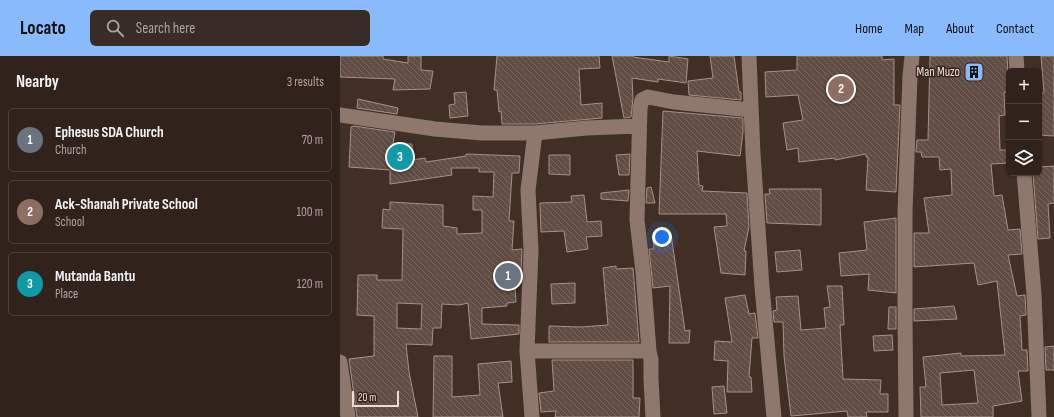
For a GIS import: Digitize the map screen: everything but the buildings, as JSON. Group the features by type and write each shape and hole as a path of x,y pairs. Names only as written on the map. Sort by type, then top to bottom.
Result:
{"street":[{"path":"749,56 762,279 774,417"},
{"path":"906,417 905,212 912,56"},
{"path":"1016,56 1017,68"},
{"path":"652,417 651,360 637,220 639,126 642,100 648,97 674,102 751,110"},
{"path":"340,115 435,129 482,133 535,133 586,128 639,126"},
{"path":"532,417 527,351 530,250 528,190 535,133"},
{"path":"1024,176 1034,301 1039,417"},
{"path":"527,351 649,351"},
{"path":"340,362 348,417"}],"place":[{"name":"Man Muzo","path":"974,72"},
{"name":"Ack-Shanah Private School","path":"841,89"},
{"name":"Mutanda Bantu","path":"400,157"},
{"name":"Ephesus SDA Church","path":"508,276"}]}
